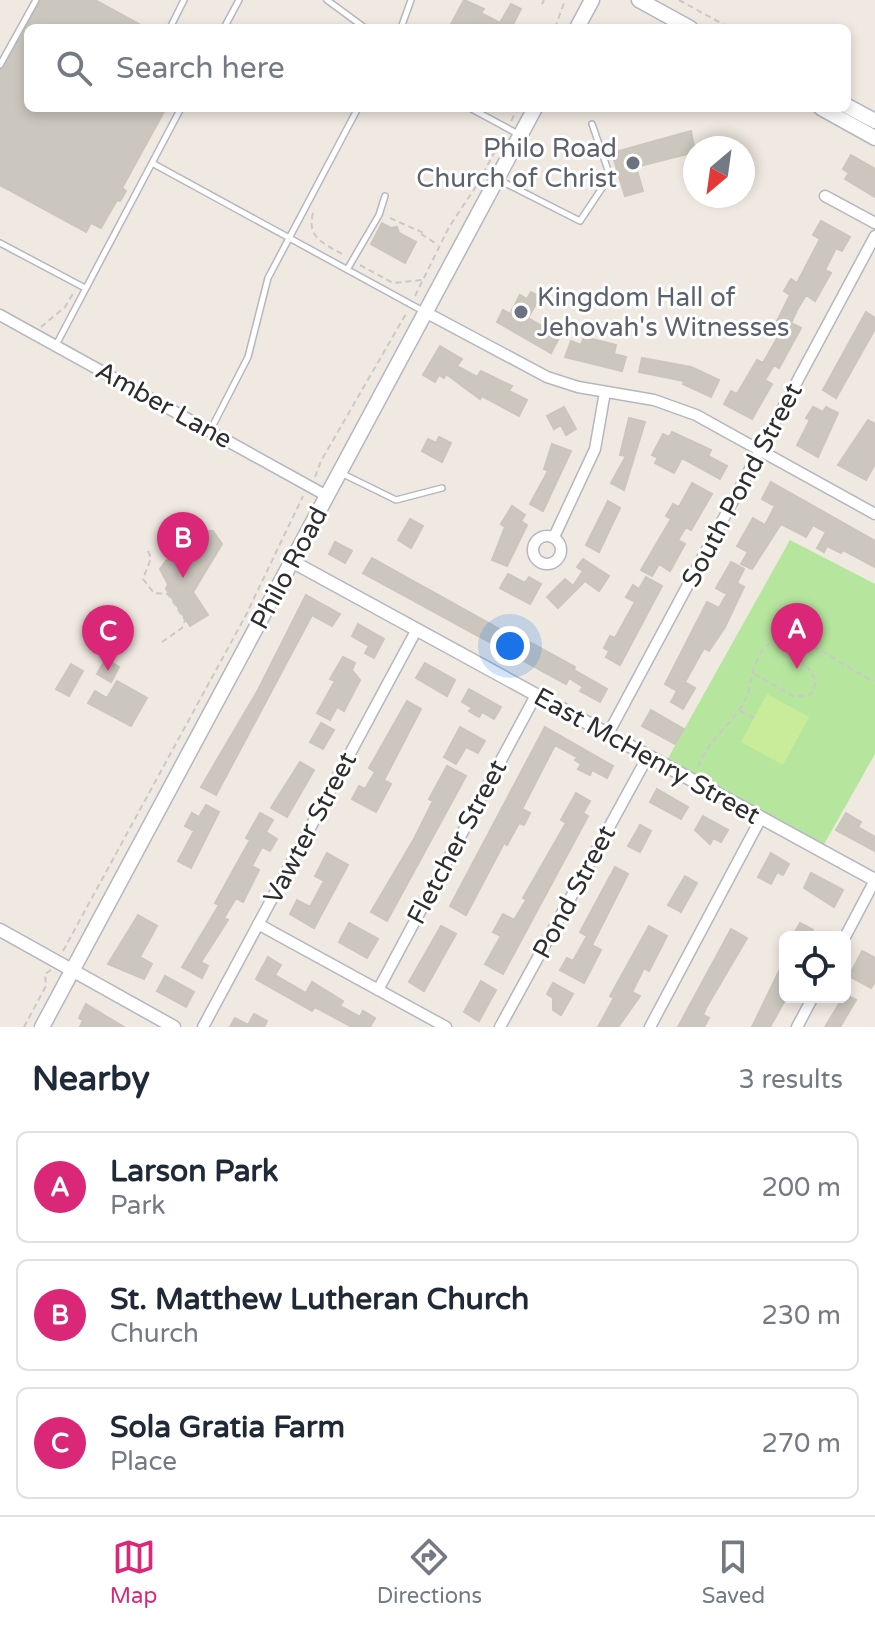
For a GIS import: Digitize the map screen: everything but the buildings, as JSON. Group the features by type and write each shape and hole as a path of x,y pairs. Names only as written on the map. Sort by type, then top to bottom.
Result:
{"main road":[{"path":"579,24 592,0"},
{"path":"639,0 683,24"},
{"path":"851,108 875,121"},
{"name":"Philo Road","path":"42,1027 533,112"},
{"path":"828,112 875,138"}],"street":[{"path":"825,196 875,223"},
{"name":"South Pond Street","path":"608,734 875,236"},
{"path":"427,313 547,377 605,392 641,397 684,410 875,513"},
{"name":"Amber Lane","path":"1,319 327,496"},
{"path":"554,537 595,449 605,392"},
{"name":"East McHenry Street","path":"293,562 875,880"},
{"name":"Vawter Street","path":"203,1027 417,629"},
{"name":"Fletcher Street","path":"378,990 536,695"},
{"name":"Pond Street","path":"500,1027 648,756"},
{"path":"650,1027 761,818"},
{"path":"848,931 875,880"},
{"path":"258,924 446,1027"},
{"path":"1,934 174,1027"},
{"path":"797,1027 810,1003"}],"lane":[{"path":"0,65 36,0"},
{"path":"172,24 184,0"},
{"path":"226,24 239,0"},
{"path":"327,0 360,24"},
{"path":"402,24 411,0"},
{"path":"55,346 179,112"},
{"path":"210,431 248,357 268,278 356,112"},
{"path":"478,112 521,135"},
{"path":"498,179 580,221 610,176 592,124"},
{"path":"152,163 427,313"},
{"path":"348,268 379,215 385,196"},
{"path":"0,243 85,288"},
{"path":"340,473 396,500 442,488"}],"path":[{"path":"556,24 565,0"},
{"path":"679,0 723,24"},
{"path":"420,288 439,245 500,141"},
{"path":"313,213 310,223 317,239 344,255"},
{"path":"390,218 426,234"},
{"path":"422,232 420,236 439,245"},
{"path":"360,265 393,283 423,281"},
{"path":"41,329 46,320 63,309 78,284"},
{"path":"316,477 321,461 404,318"},
{"path":"63,949 246,615 297,502 305,493"},
{"path":"148,551 151,558 143,579 154,593 168,594 185,620 182,628 162,642"},
{"path":"755,674 795,697 812,694 816,682 813,672 788,649 784,637"},
{"path":"698,767 711,740 739,710 765,647 784,637 801,641 875,681"},
{"path":"739,710 754,718"},
{"path":"24,1027 47,984 45,974 50,973"}],"green space":[{"path":"790,540 875,584 875,754 823,846 667,760"},
{"path":"767,694 809,717 783,765 741,742"}],"place":[{"name":"Philo Road Church of Christ","path":"633,163"},
{"name":"Kingdom Hall of Jehovah's Witnesses","path":"521,312"},
{"name":"St. Matthew Lutheran Church","path":"183,578"},
{"name":"Larson Park","path":"797,669"},
{"name":"Sola Gratia Farm","path":"108,671"}]}
